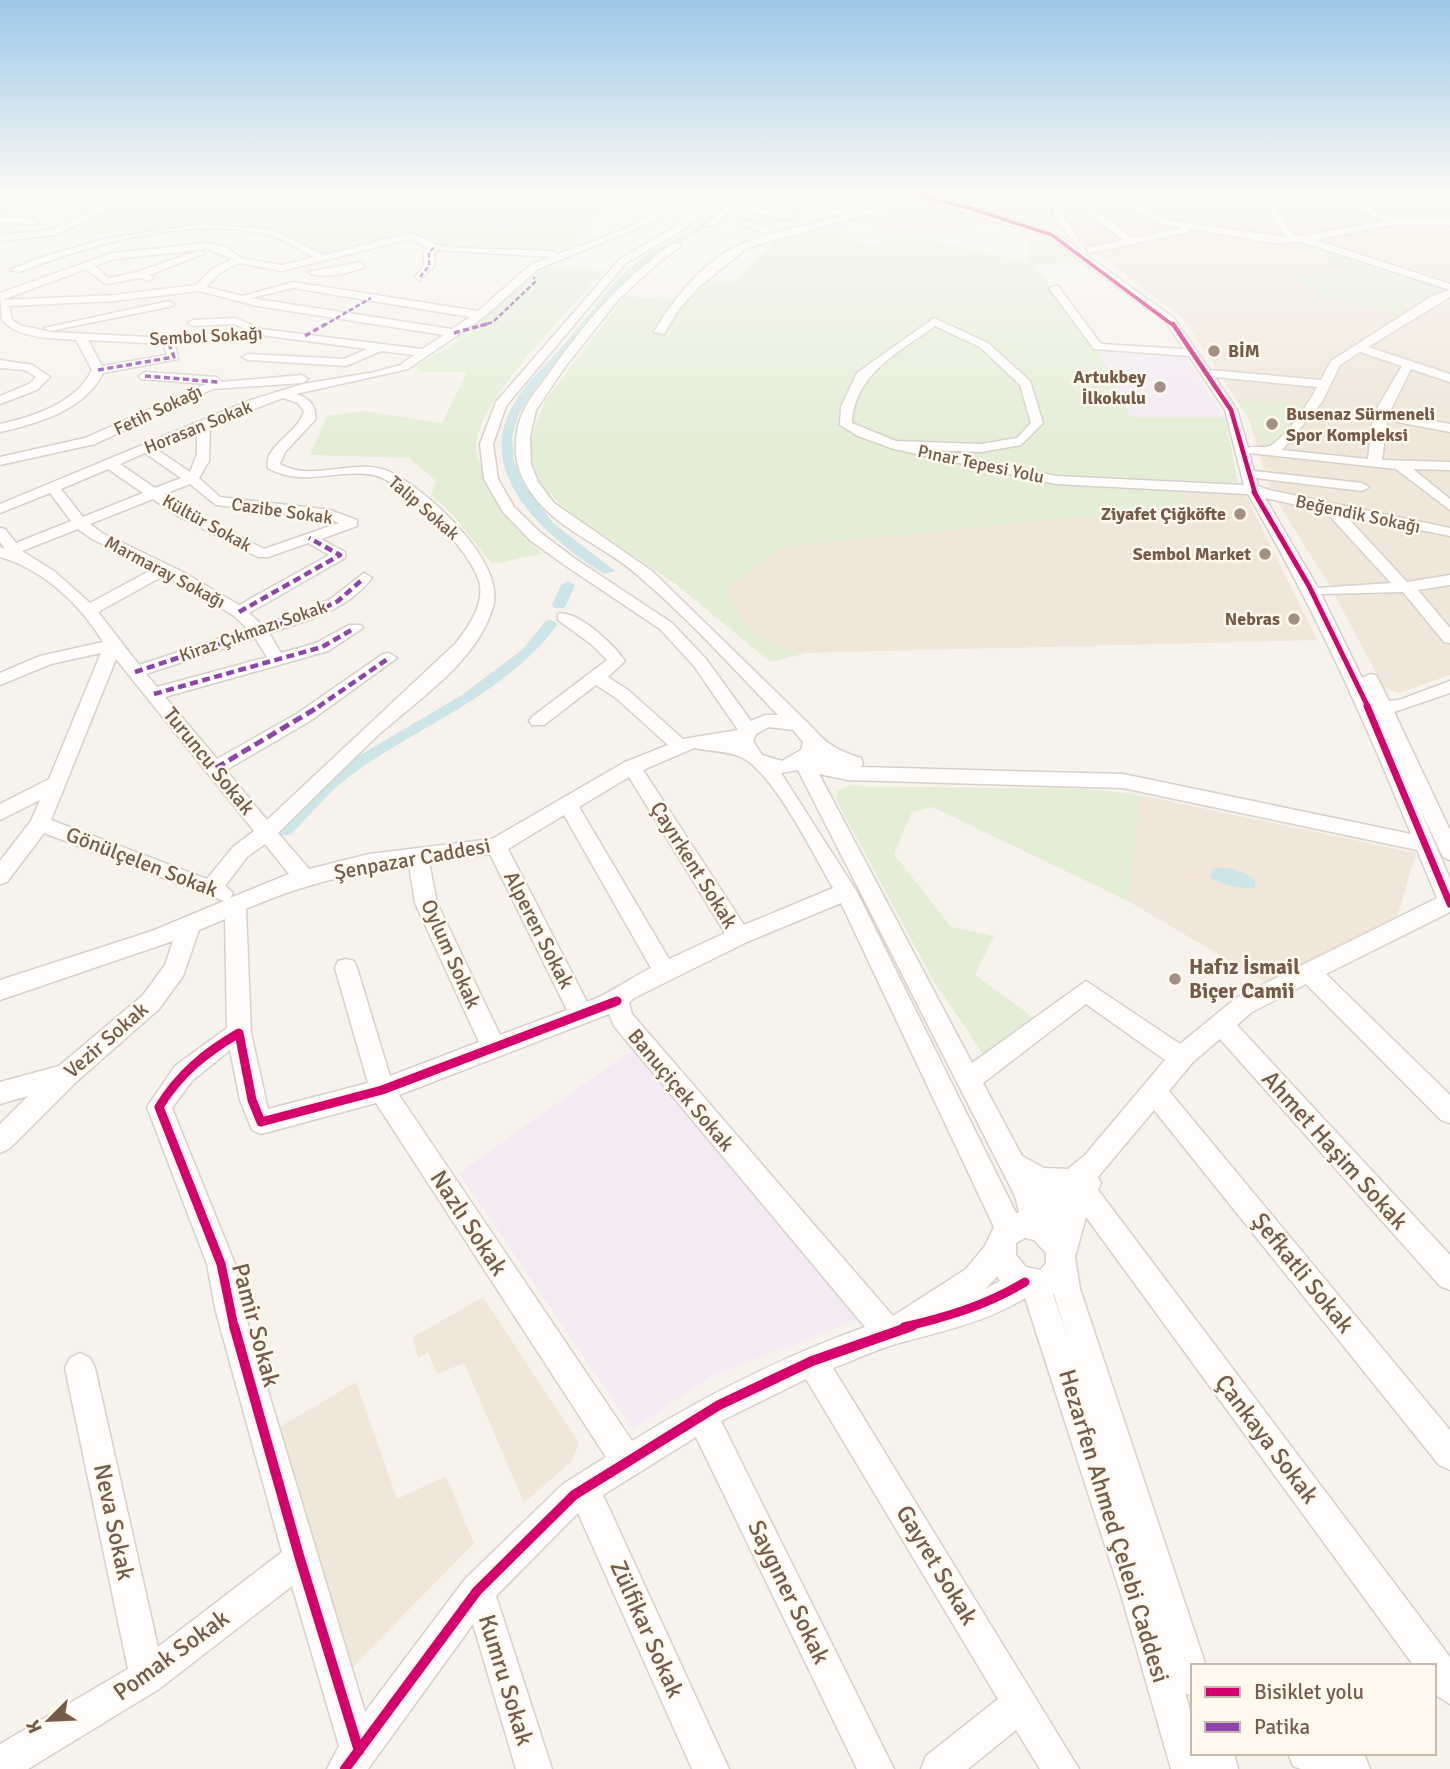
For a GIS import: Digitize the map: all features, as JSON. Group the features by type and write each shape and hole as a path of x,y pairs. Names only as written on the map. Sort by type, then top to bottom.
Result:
{"street":[{"path":"32,276 42,279"},
{"path":"1,301 52,276"},
{"path":"100,276 106,281 136,276"},
{"path":"140,276 177,291"},
{"path":"199,288 211,276"},
{"path":"339,279 342,276"},
{"path":"404,368 481,315 525,276"},
{"path":"610,276 500,405 491,423 486,456 495,489 520,524 555,551 668,627 704,666 750,745 787,794 846,892 1022,1231 1054,1240 1061,1260"},
{"path":"635,276 530,410 523,429 521,448 532,483 543,497 572,523 628,560 669,596 805,729 807,753 1027,1193 1022,1231 1001,1255 1007,1268 1030,1283"},
{"path":"660,332 671,310 709,276"},
{"path":"1110,276 1160,312 1212,373 1237,424 1260,487 1309,586 1450,852"},
{"path":"893,1331 971,1283 1022,1231 1084,1179 1182,1058 1244,1005 1449,903 1422,839 1376,708 1324,590 1260,487 1260,451 1245,419 1177,317 1123,276"},
{"path":"1413,276 1450,287"},
{"path":"242,298 293,285 481,315"},
{"path":"1,301 199,288 242,298 454,333"},
{"path":"1054,288 1098,347 1193,353"},
{"path":"1,301 7,320 15,327 32,332 176,303 211,289"},
{"path":"1260,451 1279,446 1304,419 1335,363 1432,300 1450,293"},
{"path":"305,337 371,298"},
{"path":"1432,300 1450,306"},
{"path":"193,323 235,321 246,323 261,332"},
{"name":"Pınar Tepesi Yolu","path":"897,445 981,449 1021,441 1037,423 1026,383 984,345 934,321 861,376 847,407 846,425 897,445 1056,480 1260,487"},
{"name":"Sembol Sokağı","path":"32,332 168,341 261,332 424,353"},
{"path":"229,372 276,333"},
{"path":"20,402 85,391 95,380 98,370 80,336"},
{"path":"98,370 174,357 168,341"},
{"path":"145,376 346,363 380,347"},
{"path":"1358,347 1450,378"},
{"path":"1413,364 1443,362"},
{"path":"0,364 27,367 44,377 0,428"},
{"path":"1375,464 1374,436 1379,415 1413,364"},
{"name":"Fetih Sokağı","path":"0,460 81,444 229,372 404,368"},
{"name":"Horasan Sokak","path":"0,509 203,424 283,394 404,368"},
{"path":"1212,373 1324,384"},
{"name":"Talip Sokak","path":"268,831 448,664 484,610 488,587 477,564 454,530 386,475 355,471 287,474 273,465 276,453 307,426 310,418 310,411 302,400 283,394"},
{"path":"1379,415 1450,428"},
{"path":"10,552 151,492 191,479 203,460 203,424"},
{"name":"Cazibe Sokak","path":"146,448 191,479 209,497 226,504 330,514 352,523"},
{"path":"1260,451 1375,464 1447,468"},
{"name":"Kültür Sokak","path":"109,463 181,512 263,554 352,523"},
{"path":"1401,466 1450,506"},
{"name":"Marmaray Sokağı","path":"52,487 80,523 97,536 178,575 239,612 258,630 277,659"},
{"path":"1260,487 1362,487"},
{"name":"Beğendik Sokağı","path":"1260,487 1330,507 1450,532"},
{"path":"1330,507 1450,638"},
{"name":"Turuncu Sokak","path":"0,532 10,552 73,595 88,611 135,672 216,768 233,796 268,831 304,878"},
{"path":"239,612 297,582 340,555 309,538"},
{"path":"88,611 163,570"},
{"name":"Kiraz Çıkmazı Sokak","path":"135,672 314,613 346,595 364,578"},
{"path":"1324,590 1405,587 1450,580"},
{"path":"538,721 617,662 597,640 564,617"},
{"path":"154,694 334,643 355,628"},
{"path":"0,680 47,660 113,645"},
{"path":"0,876 40,824 113,645"},
{"path":"216,768 326,704 389,658"},
{"path":"596,677 686,744"},
{"path":"1376,708 1401,706 1450,687"},
{"path":"750,745 765,721 797,724"},
{"name":"Şenpazar Caddesi","path":"0,990 159,939 239,903 304,878 369,862 418,858 496,846 632,766 686,744 750,745"},
{"path":"750,745 781,767 807,753"},
{"path":"807,753 822,768 848,773 1123,781 1422,839"},
{"name":"Çayırkent Sokak","path":"632,766 738,936 846,892"},
{"path":"0,813 55,784"},
{"path":"568,805 665,972"},
{"name":"Gönülçelen Sokak","path":"40,824 211,889 239,903"},
{"path":"211,889 240,852 268,831"},
{"name":"Alperen Sokak","path":"496,846 581,1014"},
{"name":"Oylum Sokak","path":"418,858 426,903 494,1048"},
{"path":"239,903 239,1033 252,1100 261,1122 382,1090 617,1001 626,991 738,936"},
{"name":"Vezir Sokak","path":"0,1140 67,1074 151,1002 174,970 190,925"},
{"name":"Nazlı Sokak","path":"346,968 382,1090 627,1462"},
{"path":"1309,972 1450,1112"},
{"path":"969,1079 1086,991 1182,1058"},
{"name":"Banuçiçek Sokak","path":"617,1001 622,1018 646,1049 893,1331"},
{"name":"Ahmet Haşim Sokak","path":"1221,1024 1450,1276"},
{"name":"Pamir Sokak","path":"239,1033 205,1052 168,1090 159,1107 220,1264 229,1308 300,1559 352,1760"},
{"path":"0,1093 67,1074"},
{"name":"Şefkatli Sokak","path":"1155,1092 1450,1454"},
{"path":"1013,1165 1042,1180 1084,1179"},
{"path":"352,1760 477,1591 584,1489 702,1416 812,1361 893,1331 949,1317 1030,1283 1052,1280 1061,1260 1068,1226 1084,1179"},
{"name":"Çankaya Sokak","path":"1084,1179 1434,1664"},
{"name":"Hezarfen Ahmed Çelebi Caddesi","path":"1061,1260 1066,1289 1191,1673"},
{"name":"Hezarfen Ahmed Çelebi Caddesi","path":"1030,1283 1135,1585 1188,1752"},
{"name":"Gayret Sokak","path":"812,1361 1061,1769"},
{"name":"Neva Sokak","path":"80,1368 147,1677"},
{"name":"Saygıner Sokak","path":"702,1416 876,1769"},
{"name":"Zülfikar Sokak","path":"584,1489 711,1769"},
{"name":"Pomak Sokak","path":"0,1765 147,1677 300,1559"},
{"name":"Kumru Sokak","path":"477,1591 489,1619 534,1769"},
{"name":"Çankaya Sokak","path":"1436,1667 1450,1686"},
{"path":"939,1769 1021,1703"},
{"path":"1312,1755 1352,1769"}],"shaded area":[{"path":"1127,276 1450,276 1450,675 1399,693 1384,688 1330,586 1271,492 1249,419 1183,318"},
{"name":"Artukbey İlkokulu","path":"1097,349 1185,357 1225,417 1131,417"},
{"path":"1182,488 1244,492 1317,640 807,653 771,647 743,622 726,589 784,546 1185,507"},
{"path":"1140,795 1416,853 1397,917 1270,985 1128,901"},
{"path":"631,1051 863,1318 713,1375 633,1429 459,1173"},
{"path":"483,1297 579,1443 572,1461 524,1503 464,1363 437,1374 428,1352 418,1358 413,1337"},
{"path":"356,1382 397,1499 446,1476 474,1543 344,1676 271,1432"}],"green space":[{"path":"536,276 601,276 522,363 490,408 480,429 477,455 491,493 514,525 543,554 492,564 453,515 431,495 436,481 409,458 310,455 327,416 363,411 442,423 467,372 421,372 416,366 460,340 457,337"},
{"path":"741,276 1042,276 1097,349 1131,417 1225,417 1238,482 1244,492 1182,488 1186,507 784,546 726,589 756,635 776,646 807,653 770,662 677,585 565,509 542,486 531,462 532,437 545,401 625,296 671,300 691,280 733,283"},
{"path":"1288,276 1403,276 1424,282 1437,290 1411,302 1395,314 1329,297"},
{"name":"Busenaz Sürmeneli Spor Kompleksi","path":"1241,400 1306,405 1286,433 1270,444 1262,442"},
{"path":"848,786 1088,789 1140,795 1128,901 932,807 912,812 894,854 951,927 994,936 975,975 1033,1017 985,1057 933,980 836,799 837,791"}],"water":[{"path":"1213,868 1230,869 1245,874 1255,880 1255,887 1238,887 1219,882 1210,877"}],"waterway":[{"path":"609,571 569,544 531,506 517,484 508,461 507,437 514,413 534,384 628,276"},
{"path":"559,605 568,585"},
{"path":"284,831 344,772 467,698 527,653 551,624"}],"marked path":[{"path":"454,333 493,322 535,282 534,277"},
{"path":"305,336 371,298"},
{"path":"98,370 174,357 168,341"},
{"path":"145,376 218,382"},
{"path":"239,612 340,555 309,538"},
{"path":"135,672 314,613 338,601 364,578"},
{"path":"154,694 322,647 355,628"},
{"path":"216,768 304,717 389,658"}],"cycle path":[{"path":"1108,276 1170,320 1231,410 1252,488 1309,586 1368,707 1450,904"},
{"path":"359,1751 300,1559 229,1308 221,1264 159,1107 175,1083 193,1064 239,1033 252,1100 261,1122 382,1090 617,1001"},
{"path":"345,1769 477,1591 574,1495 719,1405 812,1361 897,1329 949,1317 999,1298 1025,1282"}],"place":[{"name":"BİM","path":"1214,351"},
{"name":"Artukbey İlkokulu","path":"1160,387"},
{"name":"Busenaz Sürmeneli Spor Kompleksi","path":"1272,424"},
{"name":"Ziyafet Çiğköfte","path":"1240,514"},
{"name":"Sembol Market","path":"1265,554"},
{"name":"Nebras","path":"1294,619"},
{"name":"Hafız İsmail Biçer Camii","path":"1175,979"}]}
